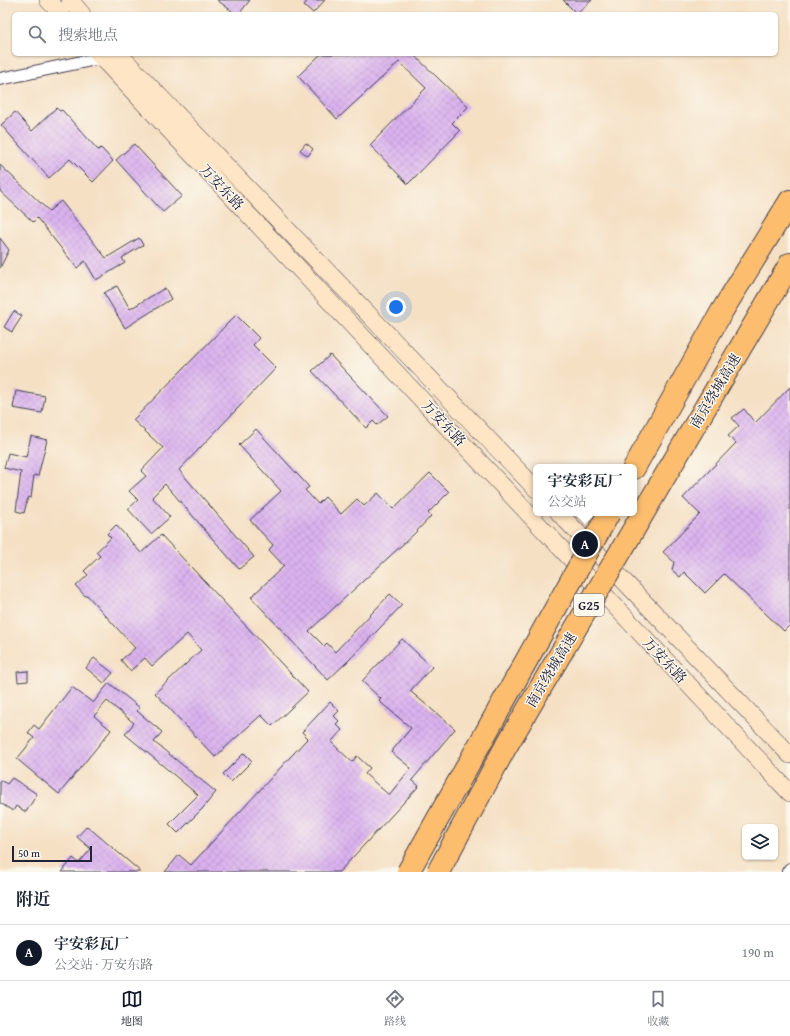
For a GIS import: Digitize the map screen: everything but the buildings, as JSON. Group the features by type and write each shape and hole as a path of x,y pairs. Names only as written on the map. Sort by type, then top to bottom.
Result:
{"highway":[{"path":"752,262 790,192"},
{"path":"636,464 722,311 790,201"},
{"name":"南京绕城高速","path":"438,872 504,750 790,264"},
{"name":"南京绕城高速","path":"408,872 607,516"}],"main road":[{"path":"48,0 59,12"},
{"path":"70,0 80,12"},
{"name":"万安东路","path":"103,56 790,793"},
{"name":"万安东路","path":"121,56 533,486"},
{"name":"万安东路","path":"562,516 790,754"}],"street":[{"path":"0,79 98,56"}],"place":[{"name":"宇安彩瓦厂","path":"585,544"}]}
